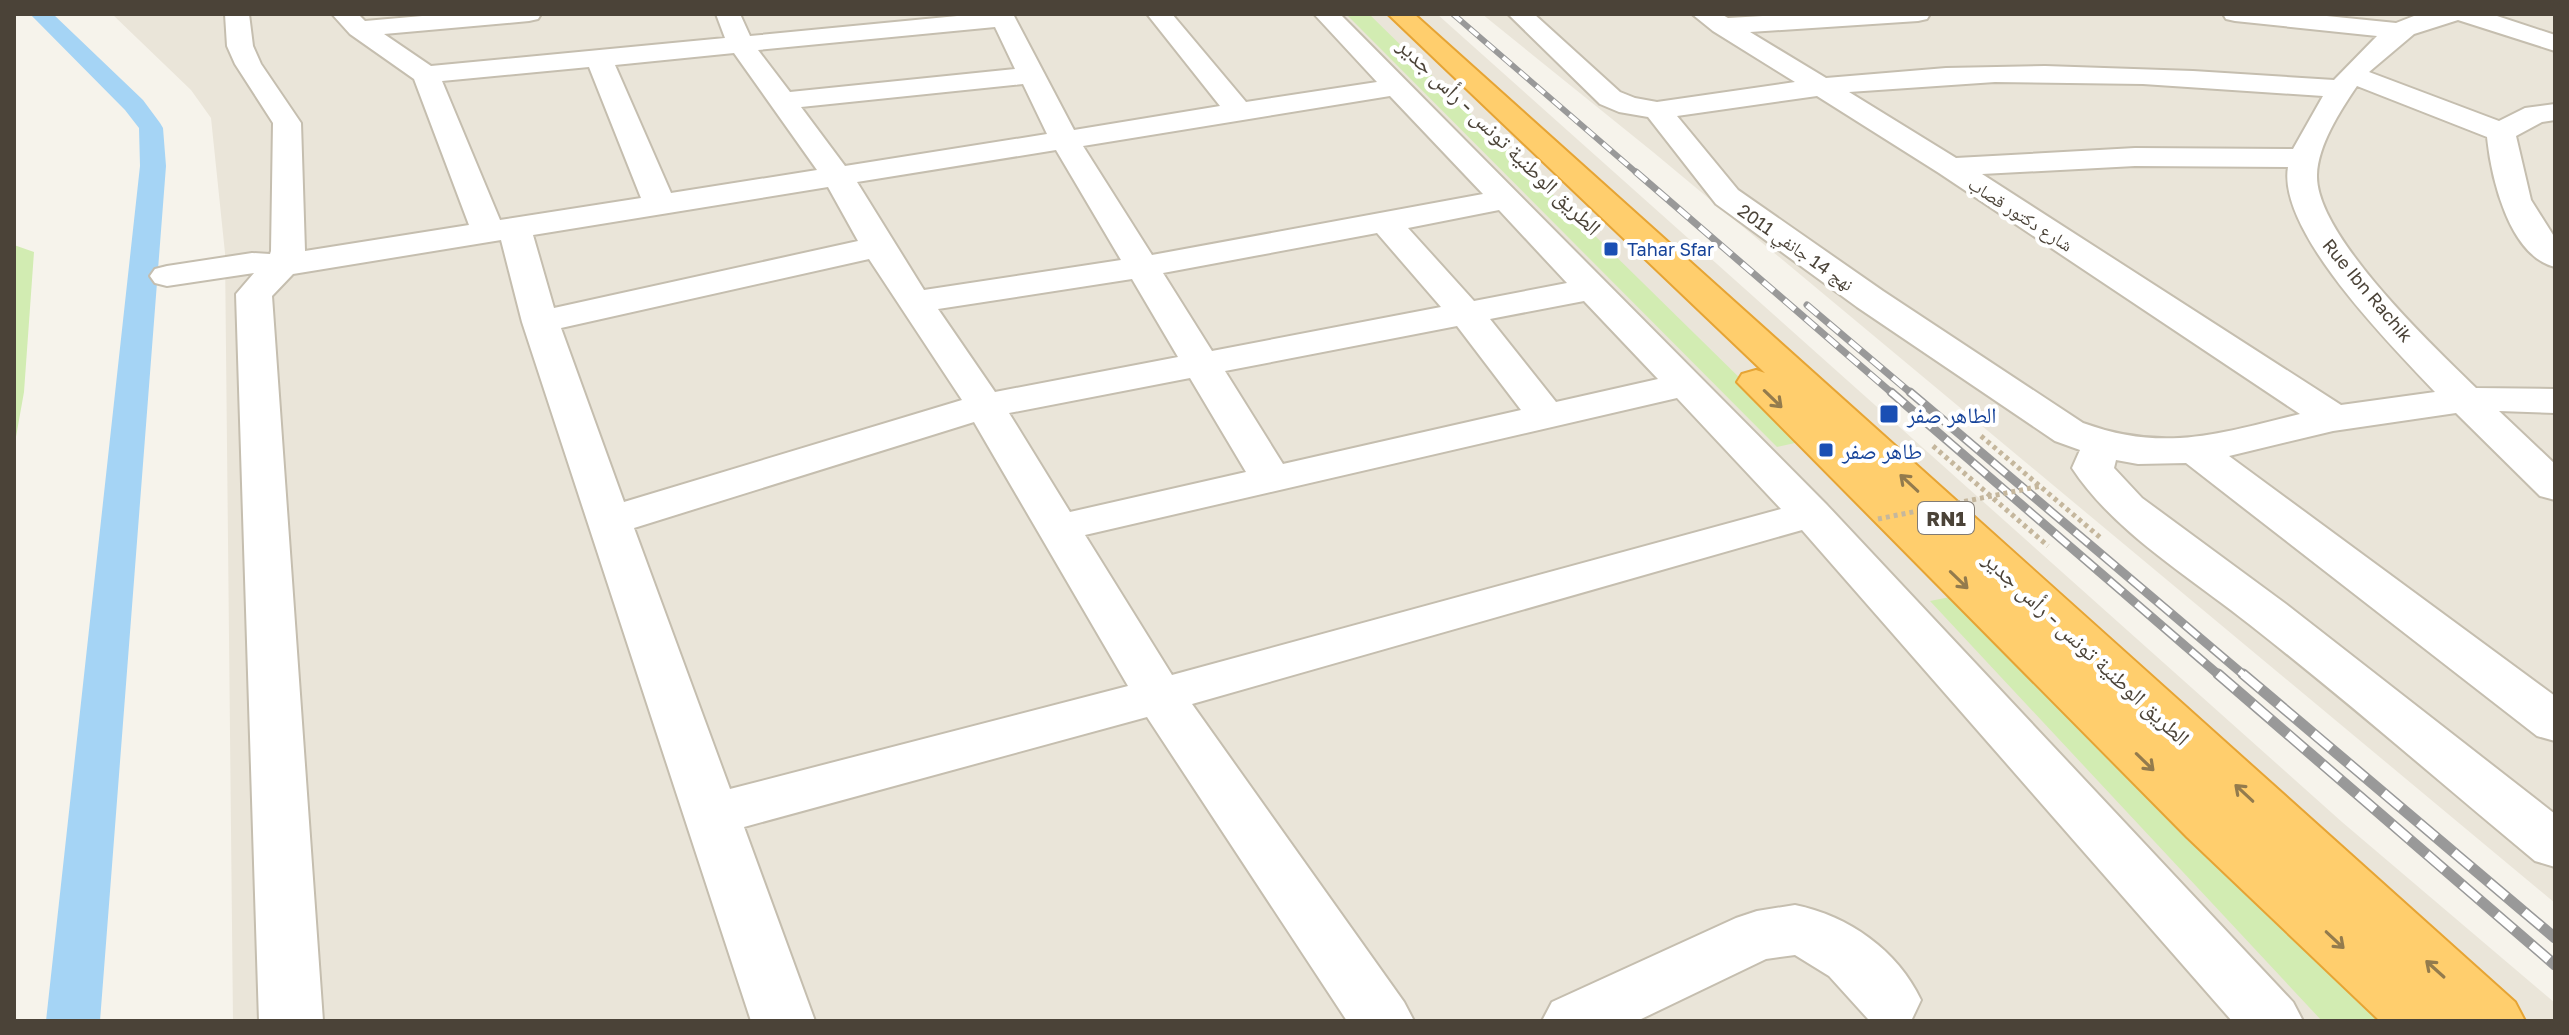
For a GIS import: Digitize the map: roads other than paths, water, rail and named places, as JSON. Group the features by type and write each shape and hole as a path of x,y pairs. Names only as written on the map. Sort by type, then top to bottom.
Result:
{"highway":[{"name":"الطريق الوطنية تونس - رأس جدير","path":"1374,14 2207,822 2423,1021"},
{"name":"الطريق الوطنية تونس - رأس جدير","path":"1400,14 2493,1021"}],"street":[{"path":"237,14 240,46 248,64 287,123 288,251 282,265 254,294 291,1021"},
{"path":"351,22 529,14"},
{"path":"1159,14 1239,112"},
{"path":"1326,14 1811,514 2271,1021"},
{"path":"1520,14 1610,98 1629,106 1657,110 1819,86 1945,76 2062,73 2346,82 2501,132 2535,114 2555,112"},
{"path":"1713,20 1918,14"},
{"path":"2235,14 2289,17 2400,31"},
{"path":"1950,167 2135,157 2303,158 2346,82 2400,31 2423,20 2451,14"},
{"path":"2466,14 2555,43"},
{"path":"426,75 599,58 735,29 1002,17 1065,140 1270,477"},
{"name":"شارع دكتور قصاب","path":"1713,20 1950,167 2335,419"},
{"path":"351,22 426,75 502,232 540,322 783,1021"},
{"path":"735,29 838,177 878,247 985,406 1159,696 1382,1021"},
{"path":"599,58 660,206"},
{"path":"783,101 1031,75"},
{"path":"167,276 252,263 282,265 502,232 1395,87"},
{"name":"نهج 14 جانفي 2011","path":"1657,110 1727,197 1870,299 2069,432 2105,447 2142,454 2198,452 2335,419 2511,396 2555,401"},
{"path":"2501,132 2514,203 2535,238 2555,257"},
{"name":"Rue Ibn Rachik","path":"2303,158 2302,186 2307,208 2320,232 2393,323 2555,487"},
{"path":"914,302 1142,267 1504,200"},
{"path":"1385,222 1466,313 1545,415"},
{"path":"540,322 878,247"},
{"path":"610,521 985,406 1590,289"},
{"path":"1058,528 1270,477 1683,385"},
{"path":"2105,447 2095,458 2093,468 2127,507 2269,615 2555,845"},
{"path":"2198,452 2555,723"},
{"path":"710,815 1159,696 1811,514"},
{"path":"1574,1021 1757,936 1795,930 1815,934 1835,946 1851,958 1890,1000"}],"waterway":[{"path":"41,14 134,105 151,128 153,166 73,1021"}],"railway":[{"path":"1453,14 1638,174"},
{"path":"1636,172 1893,394"},
{"path":"1807,305 1912,394"},
{"path":"1891,392 2220,676"},
{"path":"1910,392 2245,676"},
{"path":"2218,674 2555,965"},
{"path":"2243,674 2555,938"}],"place":[{"name":"Tahar Sfar","path":"1611,249"},
{"name":"الطاهر صفر","path":"1889,414"},
{"name":"طاهر صفر","path":"1826,450"}]}
